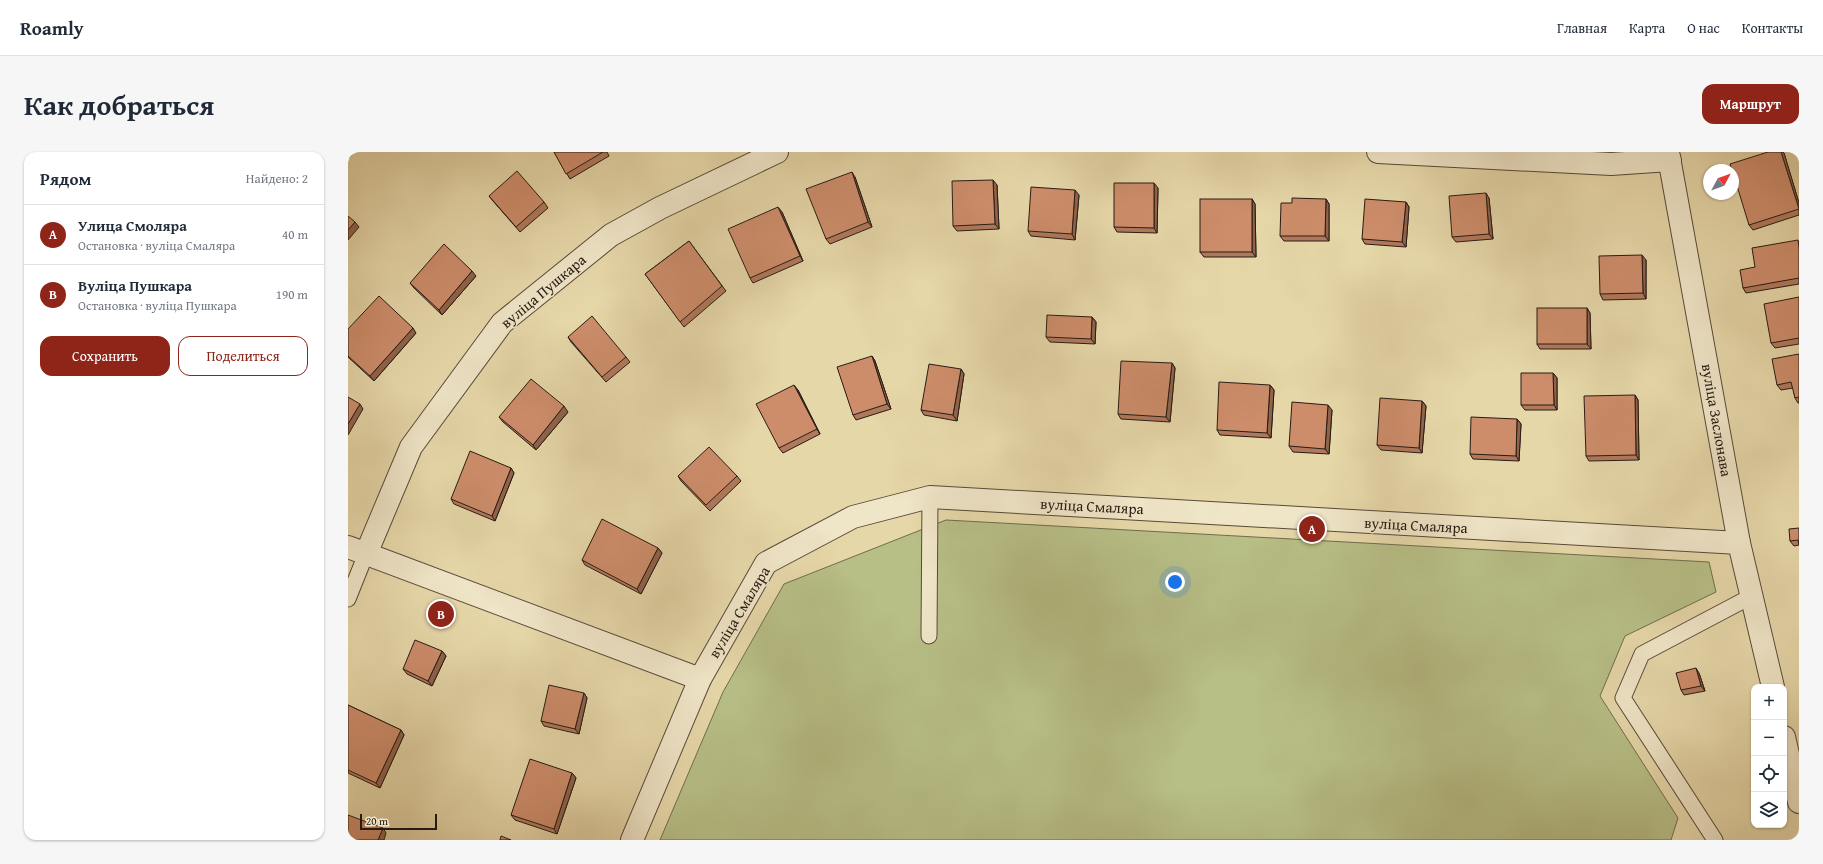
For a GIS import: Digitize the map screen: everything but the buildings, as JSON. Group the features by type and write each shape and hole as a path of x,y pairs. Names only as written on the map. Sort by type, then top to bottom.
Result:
{"street":[{"name":"вуліца Пушкара","path":"357,551 411,447 502,323 611,235 660,208 777,152"},
{"path":"1378,152 1612,164 1669,156"},
{"name":"вуліца Заслонава","path":"1669,156 1740,543 1772,684"},
{"name":"вуліца Смаляра","path":"632,840 700,679 766,563 853,517 930,497 1740,543"},
{"path":"357,551 700,679"},
{"path":"1787,750 1799,802"}],"lane":[{"path":"929,636 930,497"},
{"path":"348,599 357,551"},
{"path":"1716,840 1623,698 1642,654 1752,596"}],"green space":[{"path":"946,520 1709,562 1716,592 1625,636 1600,696 1678,818 1671,840 660,840 723,692 784,584"}],"place":[{"name":"Улица Смоляра","path":"1312,529"},
{"name":"Вуліца Пушкара","path":"441,614"}]}
